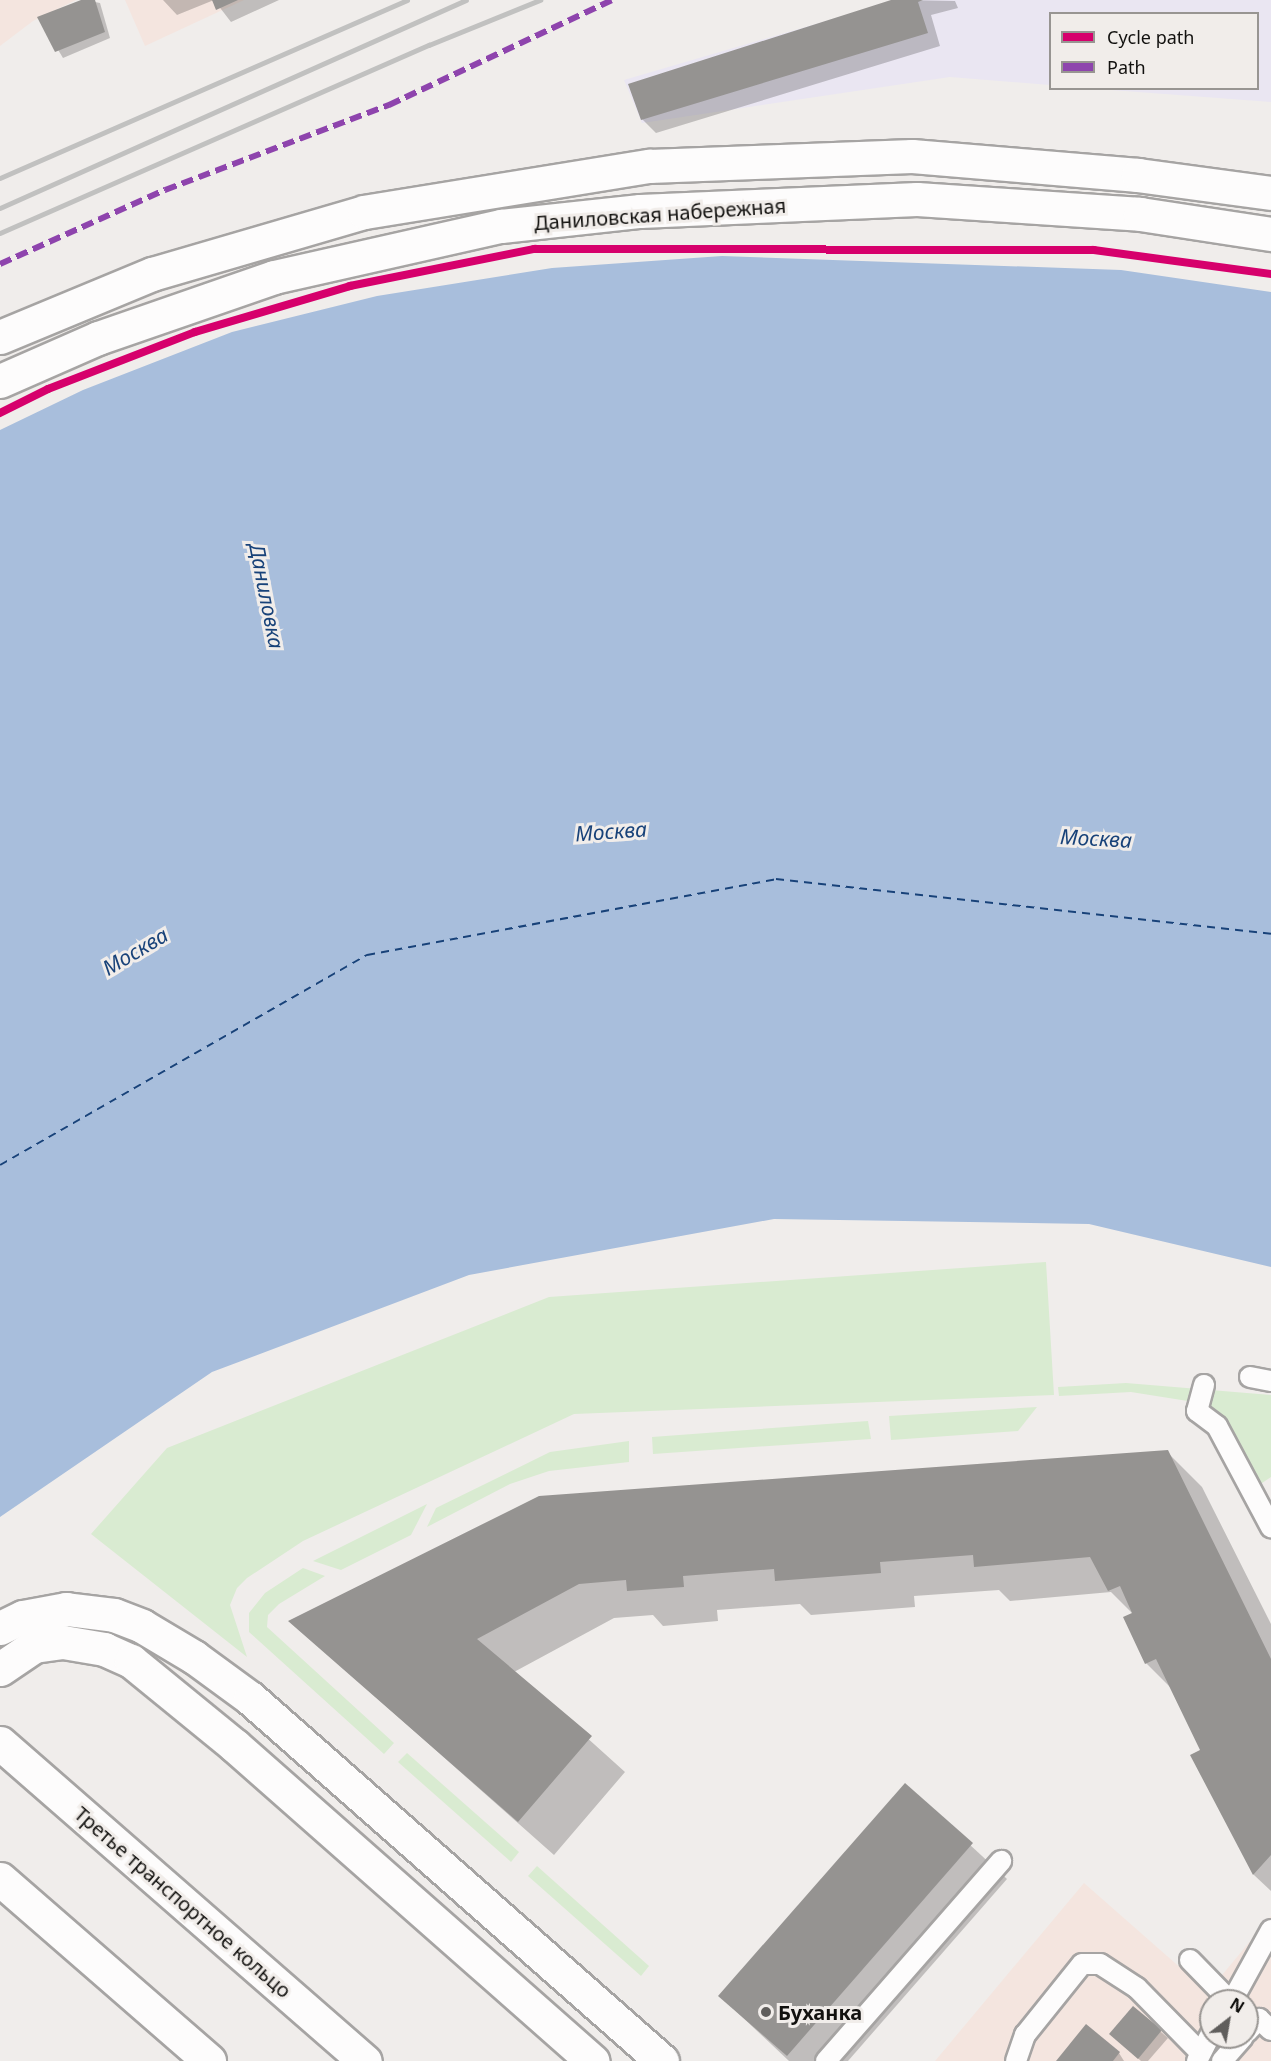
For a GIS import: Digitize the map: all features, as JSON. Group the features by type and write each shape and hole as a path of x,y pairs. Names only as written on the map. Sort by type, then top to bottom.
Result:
{"main road":[{"name":"Даниловская набережная","path":"0,337 152,274 364,212 649,166 912,156 1138,175 1271,193"},
{"name":"Даниловская набережная","path":"0,381 98,338 274,277 513,225 640,211 917,199 1140,214 1271,234"},
{"path":"0,1628 23,1617 66,1609 114,1615 142,1626 194,1657 250,1698 662,2061"},
{"path":"0,1669 34,1646 63,1642 104,1649 131,1660 234,1744 593,2061"},
{"name":"Третье транспортное кольцо","path":"0,1743 365,2061"},
{"path":"0,1879 210,2061"}],"lane":[{"path":"1250,1377 1271,1381"},
{"path":"1204,1385 1197,1411 1217,1426 1271,1527"},
{"path":"826,2061 1001,1861"},
{"path":"1239,1989 1271,1930"},
{"path":"1190,1960 1220,1989"},
{"path":"1016,2061 1024,2035 1082,1964 1100,1964 1137,1988 1199,2056"},
{"path":"1222,2061 1232,2049"}],"shaded area":[{"path":"0,0 76,0 33,21 0,46"},
{"path":"125,0 244,0 145,46"},
{"path":"898,0 1271,0 1271,102 1111,90 1259,90 1259,12 1049,12 1049,85 950,77 642,123 624,80"},
{"path":"1084,1883 1205,1989 1199,1989 1199,2049 1259,2049 1259,1989 1210,1989 1271,1916 1271,2061 935,2061"}],"green space":[{"path":"1046,1262 1054,1395 574,1414 303,1541 247,1578 237,1588 230,1605 247,1657 91,1534 167,1448 549,1297"},
{"path":"1126,1383 1271,1395 1271,1477 1256,1487 1194,1402 1131,1392 1059,1396 1058,1387"},
{"path":"1037,1407 1018,1431 891,1440 889,1416"},
{"path":"868,1421 871,1439 653,1454 652,1437"},
{"path":"629,1441 629,1462 549,1471 510,1484 427,1527 436,1508 550,1452"},
{"path":"427,1504 411,1535 341,1570 313,1561"},
{"path":"303,1568 325,1576 279,1604 268,1615 267,1627 394,1743 384,1754 249,1632 249,1613 265,1593"},
{"path":"407,1753 519,1852 511,1862 398,1762"},
{"path":"537,1866 649,1966 641,1976 528,1876"}],"water":[{"path":"722,256 1121,270 1271,292 1271,1267 1089,1224 774,1219 469,1275 212,1372 0,1517 0,430 83,390 232,332 377,296 552,268"}],"building":[{"path":"81,0 95,0 105,32 55,52 37,17"},
{"path":"212,0 238,0 216,10"},
{"path":"891,0 923,0 918,2 928,33 641,120 628,84"},
{"path":"1168,1450 1271,1659 1271,1855 1253,1875 1190,1755 1200,1750 1156,1659 1145,1664 1123,1617 1132,1613 1120,1586 1108,1591 1090,1557 974,1567 973,1555 880,1562 881,1573 775,1581 774,1569 683,1576 684,1587 627,1591 626,1580 579,1584 477,1639 592,1736 518,1822 288,1621 539,1496"},
{"path":"905,1783 973,1843 787,2056 718,1996"},
{"path":"1133,2006 1162,2030 1138,2059 1109,2034"},
{"path":"1086,2024 1120,2052 1113,2061 1056,2061"}],"ferry route":[{"path":"0,1165 367,955 776,879 1271,934"}],"railway":[{"path":"0,178 407,0"},
{"path":"0,208 466,0"},
{"path":"0,233 429,45 540,0"}],"marked path":[{"path":"0,264 165,190 389,105 612,0"}],"cycle path":[{"path":"0,413 48,389 195,332 350,286 534,249 1094,250 1271,274"}],"place":[{"name":"Буханка","path":"766,2012"}],"water label":[{"name":"Даниловка","path":"267,596"},
{"name":"Москва","path":"611,831"},
{"name":"Москва","path":"1096,838"},
{"name":"Москва","path":"135,951"}]}
